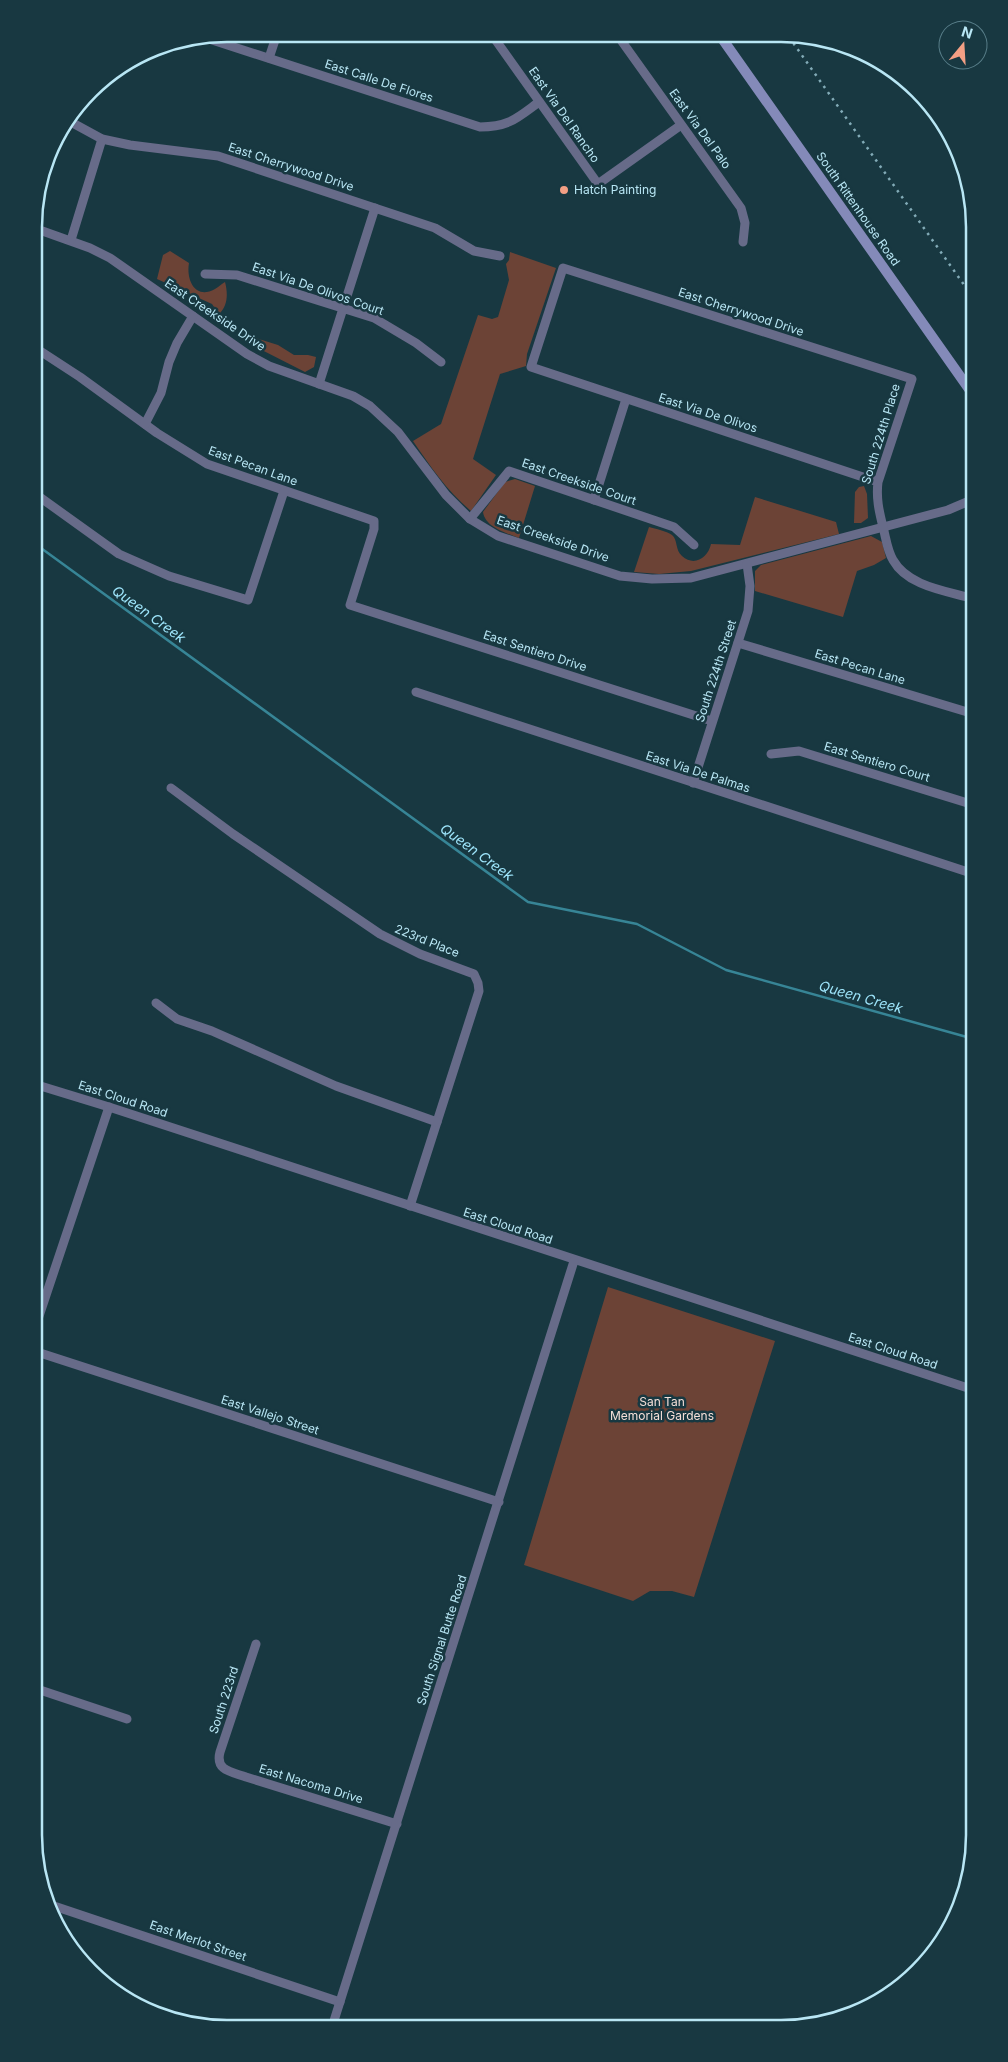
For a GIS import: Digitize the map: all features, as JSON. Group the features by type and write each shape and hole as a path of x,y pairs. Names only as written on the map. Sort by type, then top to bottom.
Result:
{"main road":[{"name":"South Rittenhouse Road","path":"725,42 966,385"}],"street":[{"path":"269,58 274,42"},
{"name":"East Via Del Rancho","path":"497,42 598,184 681,125"},
{"name":"East Via Del Palo","path":"622,42 741,208 745,223 743,242"},
{"name":"East Calle De Flores","path":"220,43 480,127 498,127 515,120 539,102"},
{"name":"East Cherrywood Drive","path":"75,124 102,138 130,144 218,156 435,228 474,251 500,256"},
{"path":"72,240 102,138"},
{"path":"319,384 375,208"},
{"name":"East Creekside Drive","path":"42,231 72,240 110,258 240,350 269,366 353,396 385,418 446,494 470,519 498,536 620,576 652,579 691,578 955,508 966,503"},
{"name":"East Cherrywood Drive","path":"563,268 912,379"},
{"name":"East Via De Olivos","path":"563,268 531,367 878,482"},
{"name":"East Via De Olivos Court","path":"205,274 237,274 374,318 416,343 441,362"},
{"path":"146,424 161,393 169,362 177,343 193,316"},
{"name":"East Pecan Lane","path":"42,352 146,424 157,434 207,464 374,521 374,529 350,605"},
{"name":"South 224th Place","path":"912,379 878,482 876,495 888,550 893,561 905,574 926,585 966,597"},
{"path":"594,500 626,399"},
{"name":"East Creekside Court","path":"470,519 509,471 674,527 694,545"},
{"path":"42,499 119,554 169,576 248,600 284,491"},
{"name":"South 224th Street","path":"693,783 749,604 750,586 747,564"},
{"name":"East Sentiero Drive","path":"350,605 712,721"},
{"name":"East Pecan Lane","path":"738,643 966,712"},
{"name":"East Via De Palmas","path":"416,692 966,871"},
{"name":"East Sentiero Court","path":"771,754 799,751 966,803"},
{"name":"223rd Place","path":"171,788 241,840 380,934 420,954 474,974 479,991 410,1206"},
{"path":"156,1003 177,1019 212,1031 336,1086 437,1122"},
{"name":"East Cloud Road","path":"42,1086 966,1387"},
{"path":"42,1306 109,1107"},
{"name":"South Signal Butte Road","path":"334,2020 574,1261"},
{"name":"East Vallejo Street","path":"42,1354 499,1502"},
{"name":"South 223rd","path":"220,1764 218,1760 220,1752 256,1644"},
{"path":"42,1691 127,1719"},
{"name":"East Nacoma Drive","path":"220,1764 228,1771 246,1778 397,1824"},
{"name":"East Merlot Street","path":"58,1907 340,2002"}],"green space":[{"path":"170,251 189,263 189,276 197,290 208,292 225,282 227,299 219,314 212,304 157,279 163,255"},
{"path":"510,252 556,268 527,354 526,366 500,374 473,459 496,475 471,511 432,469 413,441 441,424 478,315 492,319 498,317 509,280 506,264 509,260"},
{"path":"240,333 278,345 294,355 316,357 314,367 305,372 242,340"},
{"path":"515,479 535,486 519,538 492,526 483,512 505,482"},
{"path":"864,486 867,494 868,518 861,523 854,523 855,492 859,487"},
{"path":"755,497 836,522 839,534 691,571 659,574 634,572 649,527 672,535 680,554 691,561 704,557 711,544 740,545"},
{"path":"871,536 882,542 886,558 857,571 843,617 755,591 755,571 761,565"},
{"name":"San Tan Memorial Gardens","path":"608,1287 775,1341 694,1597 672,1591 650,1591 633,1601 524,1565"}],"waterway":[{"name":"Queen Creek","path":"42,549 528,902 637,924 726,970 966,1037"}],"railway":[{"path":"793,43 966,288"}],"place":[{"name":"Hatch Painting","path":"564,190"}]}
